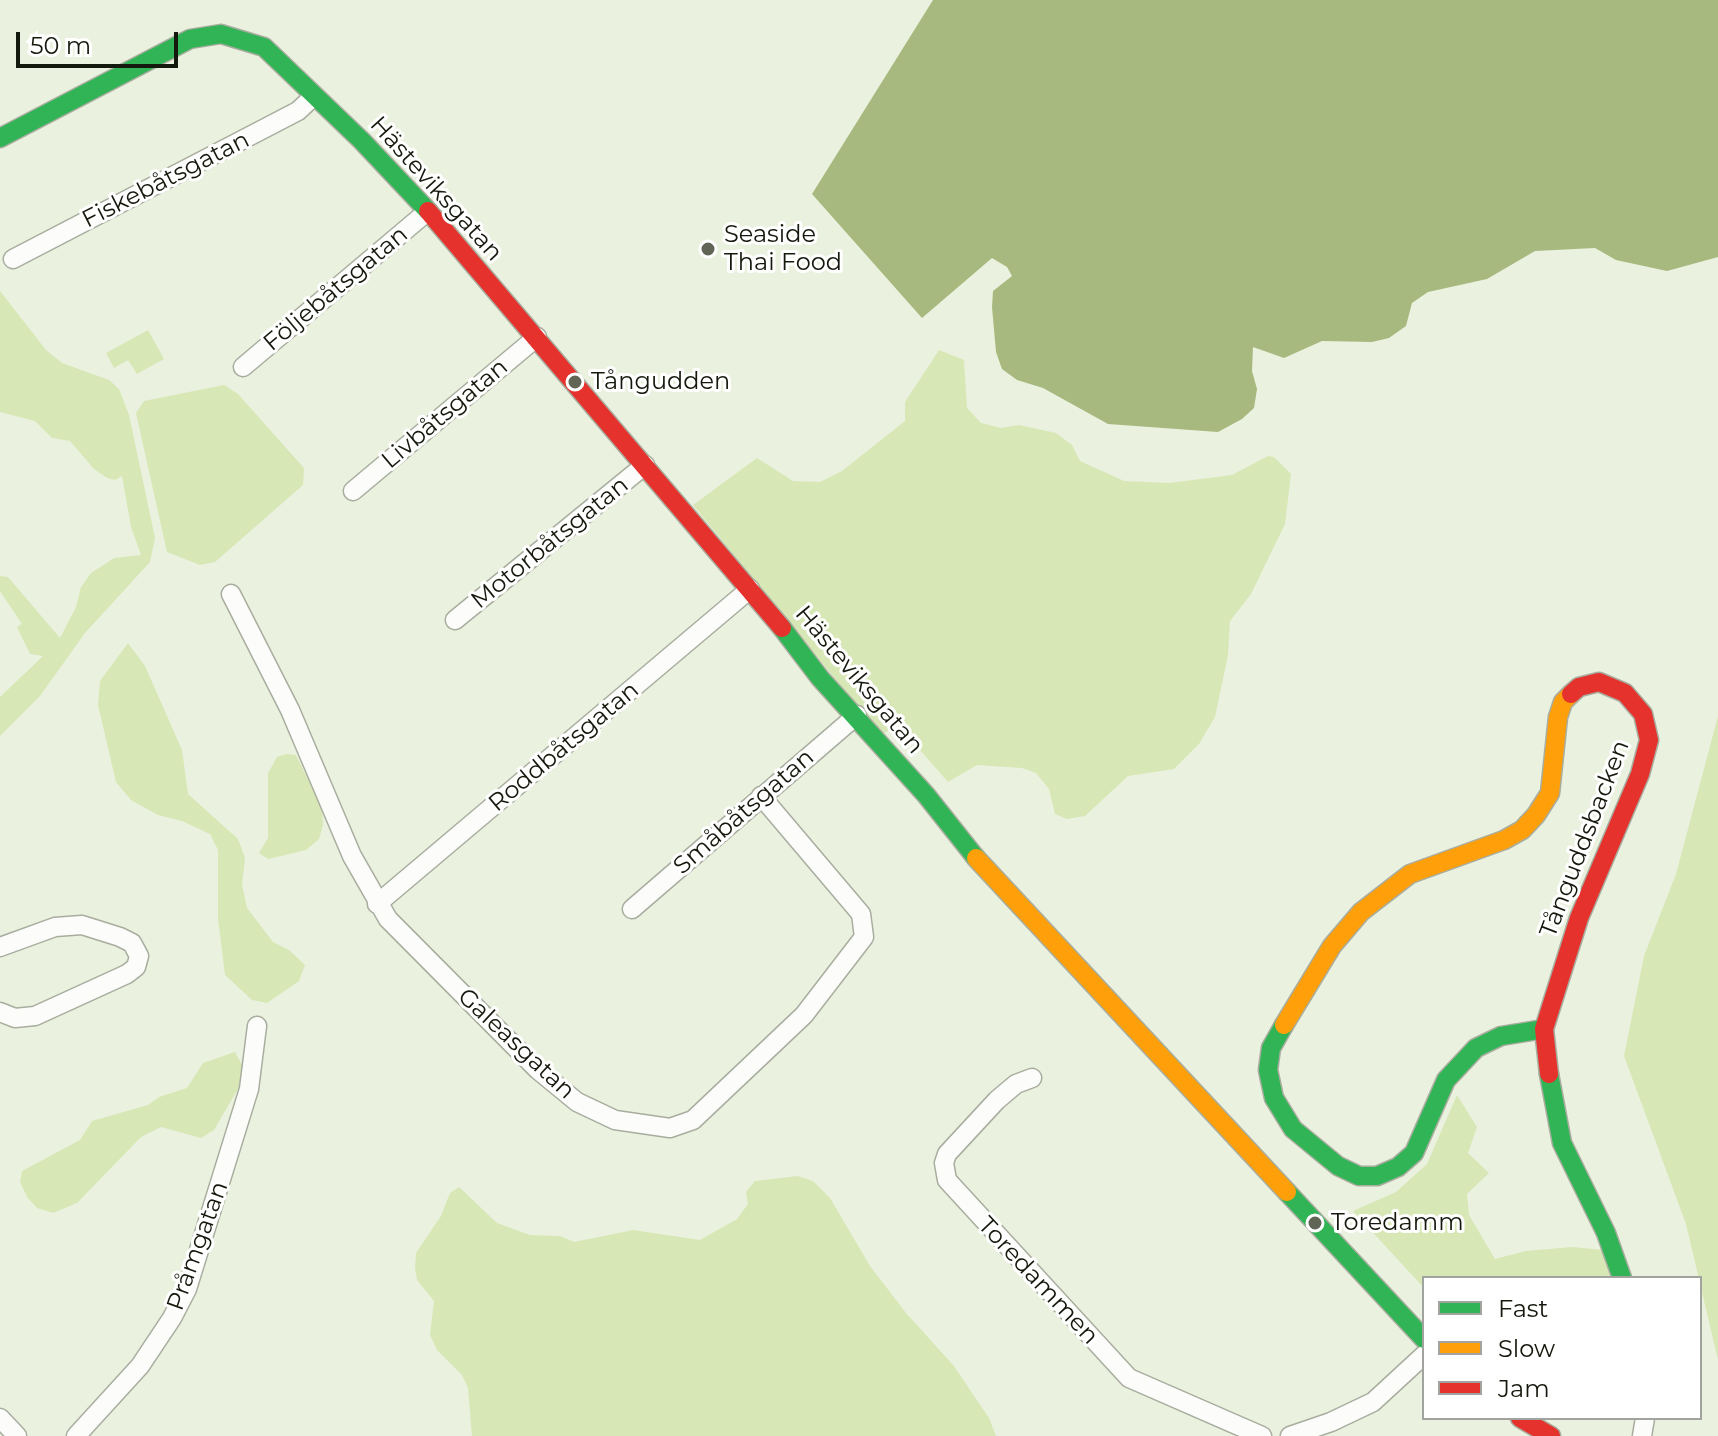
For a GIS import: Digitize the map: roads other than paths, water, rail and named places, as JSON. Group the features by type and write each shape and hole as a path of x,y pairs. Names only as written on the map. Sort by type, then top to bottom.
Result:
{"street":[{"name":"Hästeviksgatan","path":"0,138 190,39 221,34 264,47 428,211 750,589 820,678 857,715 989,874 1422,1337"},
{"name":"Fiskebåtsgatan","path":"13,259 298,111 314,96"},
{"name":"Följebåtsgatan","path":"243,367 428,211"},
{"name":"Livbåtsgatan","path":"353,491 537,337"},
{"name":"Motorbåtsgatan","path":"455,620 645,465"},
{"name":"Roddbåtsgatan","path":"377,904 750,589"},
{"name":"Galeasgatan","path":"231,594 290,710 352,856 377,904 538,1070 575,1100 632,1125 681,1126 714,1104 804,1015 864,937 861,914 761,796"},
{"name":"Tånguddsbacken","path":"1544,1029 1501,1036 1476,1048 1446,1080 1414,1153 1398,1167 1377,1176 1359,1176 1338,1166 1293,1129 1274,1098 1268,1070 1271,1048 1310,979 1332,946 1361,912 1410,874 1489,846 1522,830 1550,793 1558,717 1563,702 1579,687 1610,684 1635,703 1643,714 1649,740 1640,774 1579,918 1544,1029 1554,1115 1562,1143 1606,1233 1621,1276"},
{"name":"Småbåtsgatan","path":"632,909 857,715"},
{"path":"0,947 55,927 82,925 132,943 139,956 136,967 127,974 35,1016 15,1018 0,1012"},
{"name":"Pråmgatan","path":"76,1436 138,1368 172,1318 187,1289 249,1089 257,1026"},
{"name":"Toredammen","path":"1032,1078 1016,1084 997,1100 947,1154 944,1163 947,1180 1129,1378 1262,1436"},
{"path":"1290,1436 1331,1422 1373,1402 1422,1357"},
{"path":"0,1418 17,1436"},
{"path":"1523,1420 1551,1436"}],"place":[{"name":"Seaside Thai Food","path":"708,249"},
{"name":"Tångudden","path":"575,382"},
{"name":"Toredamm","path":"1315,1223"}]}
